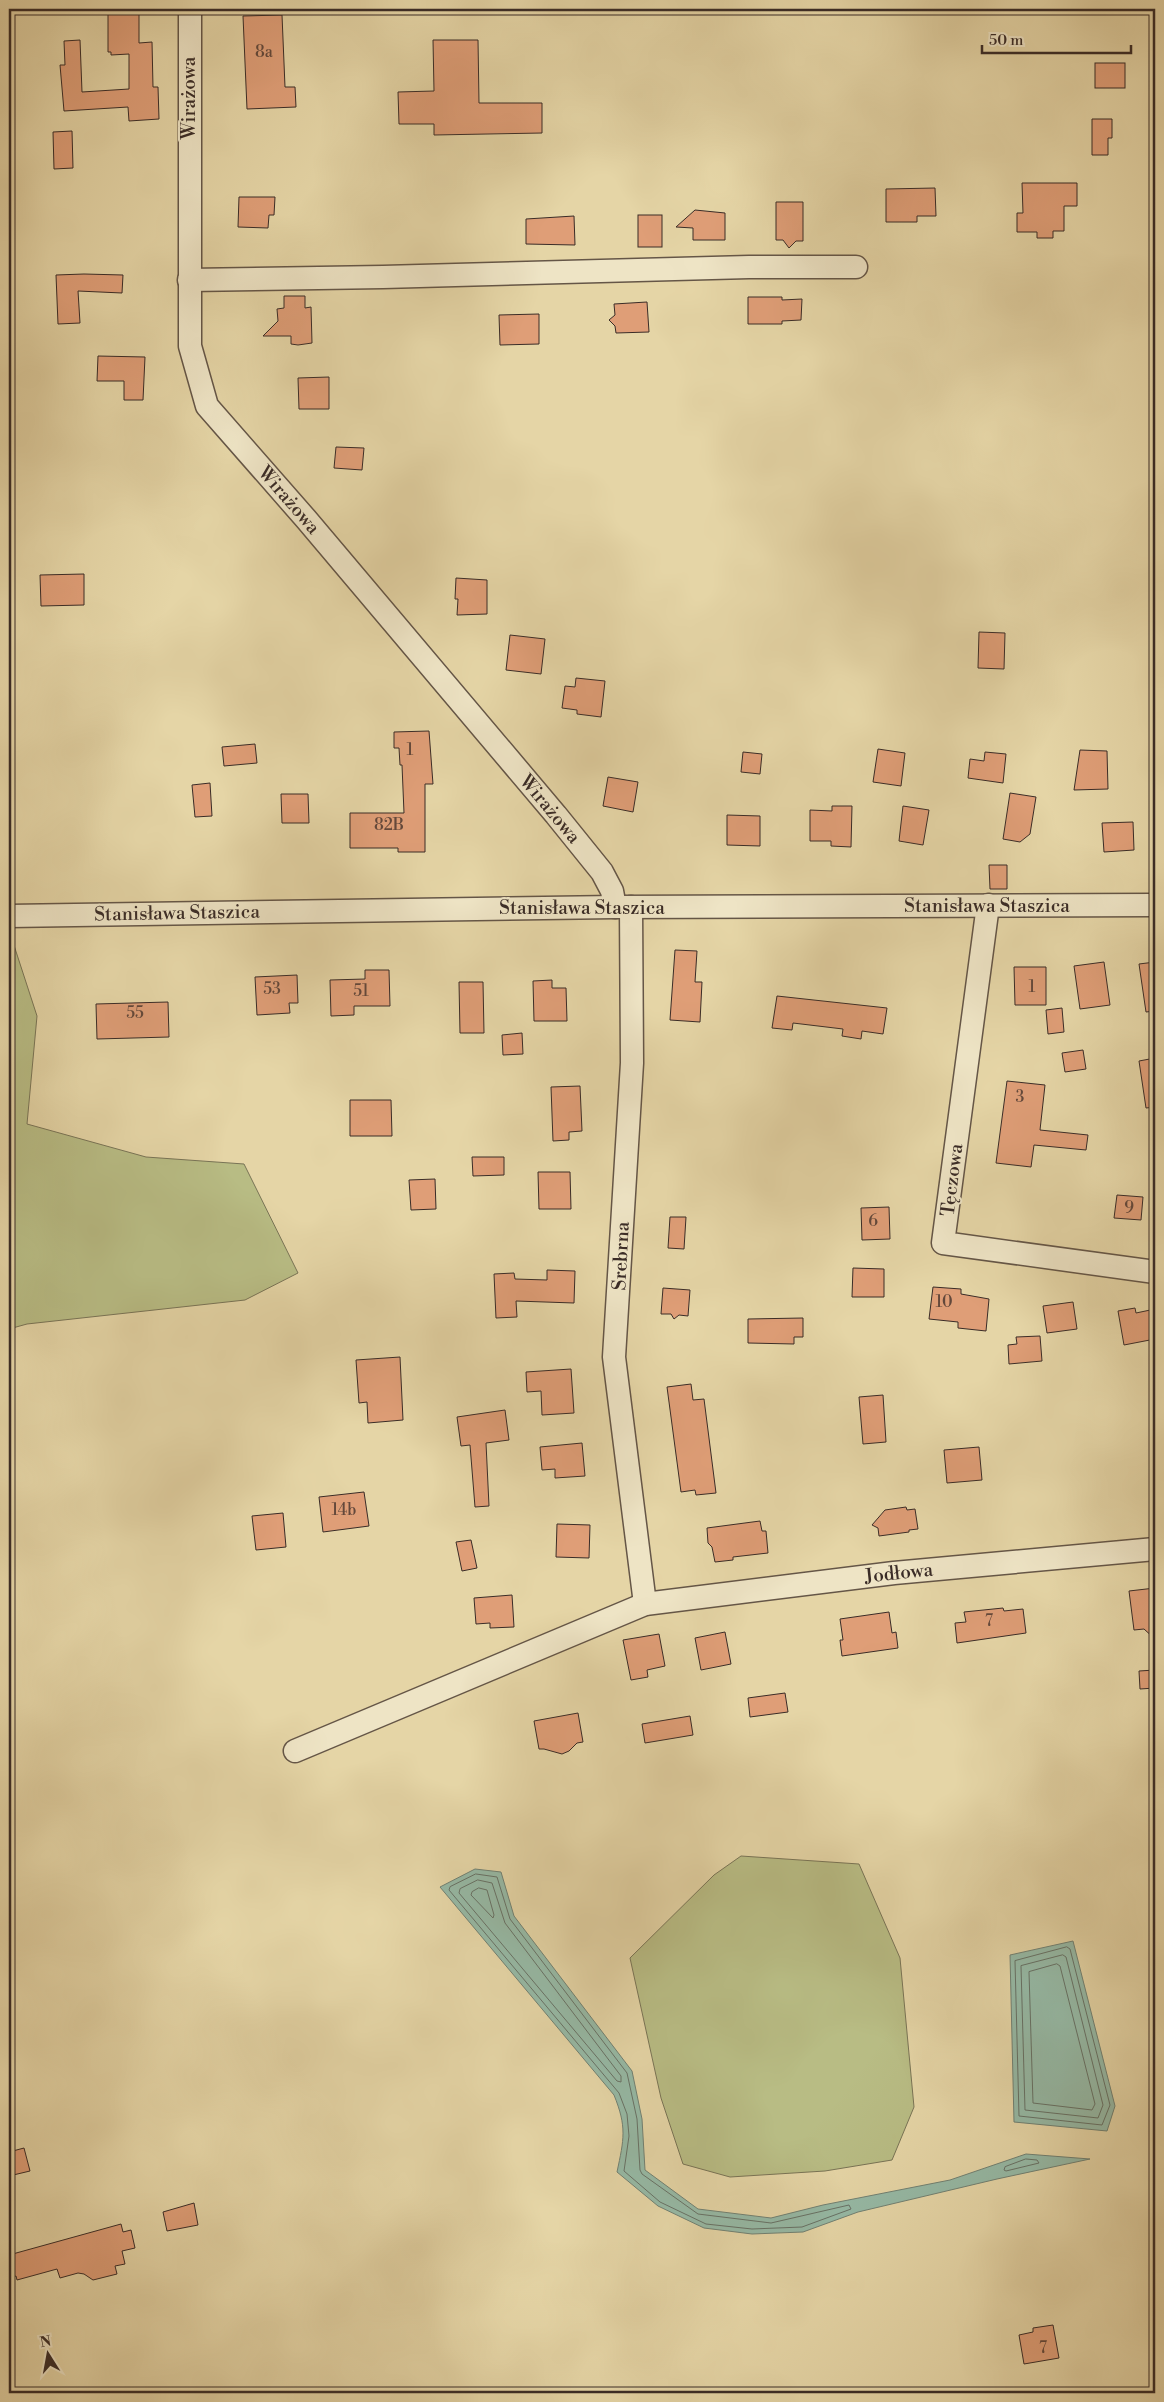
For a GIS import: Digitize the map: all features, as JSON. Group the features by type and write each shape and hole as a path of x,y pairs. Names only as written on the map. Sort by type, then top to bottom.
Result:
{"street":[{"name":"Wirażowa","path":"190,9 190,346 208,406 556,815 602,872 623,907"},
{"path":"189,280 856,266"},
{"name":"Tęczowa","path":"988,905 944,1243 1155,1272"},
{"name":"Stanisława Staszica","path":"9,916 623,907 1155,905"},
{"name":"Srebrna","path":"623,907 632,1063 614,1357 644,1604"},
{"name":"Jodłowa","path":"294,1751 644,1604 894,1573 1155,1549"}],"green space":[{"path":"9,930 37,1016 27,1124 146,1157 244,1164 298,1273 245,1300 27,1324 9,1329"},
{"path":"741,1856 859,1864 900,1958 914,2107 892,2160 825,2171 730,2177 683,2164 661,2098 630,1958 714,1875"}],"water":[{"path":"475,1869 501,1872 514,1916 632,2071 642,2119 645,2170 698,2209 771,2218 823,2205 950,2180 1026,2154 1090,2159 858,2212 803,2232 752,2234 704,2228 658,2206 617,2172 623,2125 614,2095 440,1887"},
{"path":"1073,1941 1115,2106 1107,2131 1014,2122 1010,1955"}],"building":[{"path":"108,9 139,10 139,43 152,42 153,87 158,87 159,119 129,121 128,107 64,111 60,65 65,65 64,41 80,40 82,92 129,89 129,54 111,55 111,52 108,52"},
{"path":"282,15 285,87 295,87 296,107 247,109 243,16"},
{"path":"433,40 478,40 479,103 542,103 542,133 434,135 434,124 399,124 398,92 434,91"},
{"path":"1095,63 1125,63 1125,88 1095,88"},
{"path":"1092,119 1112,119 1112,138 1108,138 1108,155 1092,155"},
{"path":"72,131 73,168 54,169 53,132"},
{"path":"1022,183 1077,183 1077,206 1064,206 1064,231 1053,231 1053,238 1037,238 1037,232 1017,232 1017,213 1023,213"},
{"path":"935,188 936,216 917,216 917,222 886,222 886,189"},
{"path":"239,197 275,197 274,215 269,215 268,228 238,227"},
{"path":"776,202 803,202 803,241 796,241 789,248 783,240 776,240"},
{"path":"695,210 725,213 725,240 693,240 693,228 676,227"},
{"path":"638,215 662,215 662,247 638,247"},
{"path":"574,216 575,245 526,244 526,219"},
{"path":"56,275 123,275 122,293 78,291 80,323 58,324"},
{"path":"284,296 305,296 305,308 311,307 312,343 291,344 291,336 263,336 278,321 277,309 284,308"},
{"path":"748,297 782,297 782,300 802,299 801,320 782,321 782,324 748,324"},
{"path":"647,302 649,332 616,333 615,326 609,320 615,315 614,304"},
{"path":"539,314 539,344 500,345 499,315"},
{"path":"98,356 145,357 143,400 124,400 124,381 97,381"},
{"path":"329,377 329,409 299,409 298,378"},
{"path":"336,447 364,448 362,470 334,468"},
{"path":"84,574 84,605 41,606 40,575"},
{"path":"456,578 487,580 487,614 457,615 458,599 455,599"},
{"path":"979,632 1005,633 1004,669 978,668"},
{"path":"510,635 545,639 541,674 506,670"},
{"path":"576,678 605,681 601,717 577,714 577,710 562,708 565,686 575,687"},
{"path":"429,731 433,784 425,784 425,852 398,852 398,848 350,848 350,813 404,813 402,765 400,765 399,748 394,748 394,732"},
{"path":"255,744 257,763 224,766 222,747"},
{"path":"878,749 905,753 901,786 873,782"},
{"path":"1080,750 1107,751 1108,789 1074,790"},
{"path":"743,752 762,754 760,774 741,772"},
{"path":"985,752 1006,754 1003,783 968,778 970,759 984,761"},
{"path":"608,777 638,782 633,812 603,806"},
{"path":"210,783 212,816 195,817 192,785"},
{"path":"1010,793 1036,797 1030,834 1020,842 1003,839"},
{"path":"281,794 308,794 309,823 282,823"},
{"path":"832,806 852,806 851,847 831,846 831,841 810,841 810,810 832,811"},
{"path":"903,806 929,810 923,845 899,841"},
{"path":"727,815 760,816 760,846 727,845"},
{"path":"1133,822 1134,850 1104,852 1102,823"},
{"path":"989,865 1007,865 1007,889 990,889"},
{"path":"675,950 697,951 695,982 702,982 700,1022 670,1020"},
{"path":"1104,962 1110,1005 1080,1009 1074,966"},
{"path":"1155,962 1155,1011 1146,1012 1139,964"},
{"path":"1014,967 1046,967 1046,1005 1015,1005"},
{"path":"365,970 389,970 390,1006 354,1006 354,1015 331,1016 330,980 365,979"},
{"path":"297,975 298,1003 289,1003 290,1013 257,1015 255,977"},
{"path":"552,980 552,988 566,988 567,1021 534,1021 533,981"},
{"path":"459,982 483,982 484,1033 460,1033"},
{"path":"777,996 887,1008 883,1034 862,1031 861,1039 842,1036 843,1029 793,1023 792,1030 772,1028"},
{"path":"168,1002 169,1037 97,1039 96,1004"},
{"path":"1062,1008 1064,1032 1048,1034 1046,1010"},
{"path":"522,1033 523,1054 503,1055 502,1035"},
{"path":"1083,1050 1086,1069 1065,1072 1062,1053"},
{"path":"1155,1058 1155,1107 1146,1108 1139,1061"},
{"path":"1007,1081 1045,1085 1040,1130 1088,1135 1086,1150 1034,1145 1031,1167 996,1163"},
{"path":"580,1086 582,1131 569,1132 569,1140 553,1141 551,1087"},
{"path":"350,1100 391,1100 392,1136 350,1136"},
{"path":"472,1157 504,1157 504,1175 473,1176"},
{"path":"538,1172 570,1172 571,1209 539,1209"},
{"path":"435,1179 436,1209 411,1210 409,1180"},
{"path":"1117,1195 1143,1197 1141,1220 1114,1218"},
{"path":"889,1207 890,1239 862,1240 861,1208"},
{"path":"670,1217 686,1217 684,1249 668,1248"},
{"path":"853,1268 884,1269 884,1297 852,1297"},
{"path":"547,1270 575,1271 574,1303 516,1301 517,1317 496,1318 494,1274 514,1273 515,1279 547,1280"},
{"path":"933,1287 961,1289 961,1294 989,1299 986,1331 958,1328 958,1322 929,1319"},
{"path":"663,1288 690,1290 688,1316 679,1315 674,1319 671,1314 661,1314"},
{"path":"1073,1302 1077,1329 1047,1333 1043,1306"},
{"path":"1135,1308 1136,1313 1155,1309 1155,1339 1124,1345 1118,1311"},
{"path":"803,1318 803,1337 794,1337 794,1344 748,1343 748,1319"},
{"path":"1040,1336 1042,1361 1009,1364 1008,1345 1017,1344 1016,1337"},
{"path":"400,1357 403,1420 368,1423 367,1402 359,1403 356,1360"},
{"path":"571,1369 574,1413 542,1415 541,1391 527,1392 526,1372"},
{"path":"691,1384 693,1400 704,1399 716,1493 696,1495 695,1490 681,1492 667,1387"},
{"path":"883,1395 886,1442 863,1444 859,1397"},
{"path":"505,1410 509,1440 486,1443 489,1506 475,1507 470,1445 461,1446 457,1417"},
{"path":"582,1443 585,1476 555,1478 555,1469 542,1470 540,1447"},
{"path":"979,1447 982,1480 947,1483 944,1450"},
{"path":"364,1492 369,1526 323,1532 319,1497"},
{"path":"906,1507 907,1510 915,1509 918,1529 879,1536 878,1528 872,1525 885,1510"},
{"path":"283,1513 286,1547 256,1550 252,1516"},
{"path":"760,1521 762,1531 766,1531 768,1553 733,1557 733,1560 715,1562 712,1547 708,1543 707,1528"},
{"path":"557,1524 590,1525 589,1558 556,1557"},
{"path":"471,1540 477,1568 462,1571 456,1542"},
{"path":"1155,1588 1155,1639 1144,1629 1134,1630 1129,1591"},
{"path":"512,1595 514,1627 490,1628 490,1623 476,1624 474,1598"},
{"path":"1003,1608 1004,1611 1023,1609 1026,1633 957,1643 955,1623 966,1622 964,1612"},
{"path":"889,1612 892,1633 896,1632 898,1648 842,1656 840,1640 843,1640 840,1619"},
{"path":"725,1632 731,1664 701,1670 695,1638"},
{"path":"659,1634 665,1666 647,1670 648,1677 631,1680 623,1640"},
{"path":"1155,1670 1155,1688 1140,1689 1139,1671"},
{"path":"785,1693 788,1712 750,1717 748,1698"},
{"path":"578,1713 583,1742 577,1743 569,1751 562,1754 539,1749 534,1721"},
{"path":"690,1716 693,1735 645,1743 642,1724"},
{"path":"24,2148 30,2171 9,2176 9,2152"},
{"path":"194,2203 198,2225 167,2231 163,2212"},
{"path":"121,2224 123,2232 131,2230 135,2248 122,2251 125,2264 115,2266 117,2274 93,2280 84,2274 78,2273 60,2278 57,2269 17,2280 16,2276 9,2278 9,2255"},
{"path":"1053,2325 1059,2358 1024,2364 1019,2335 1033,2332 1033,2328"}]}
